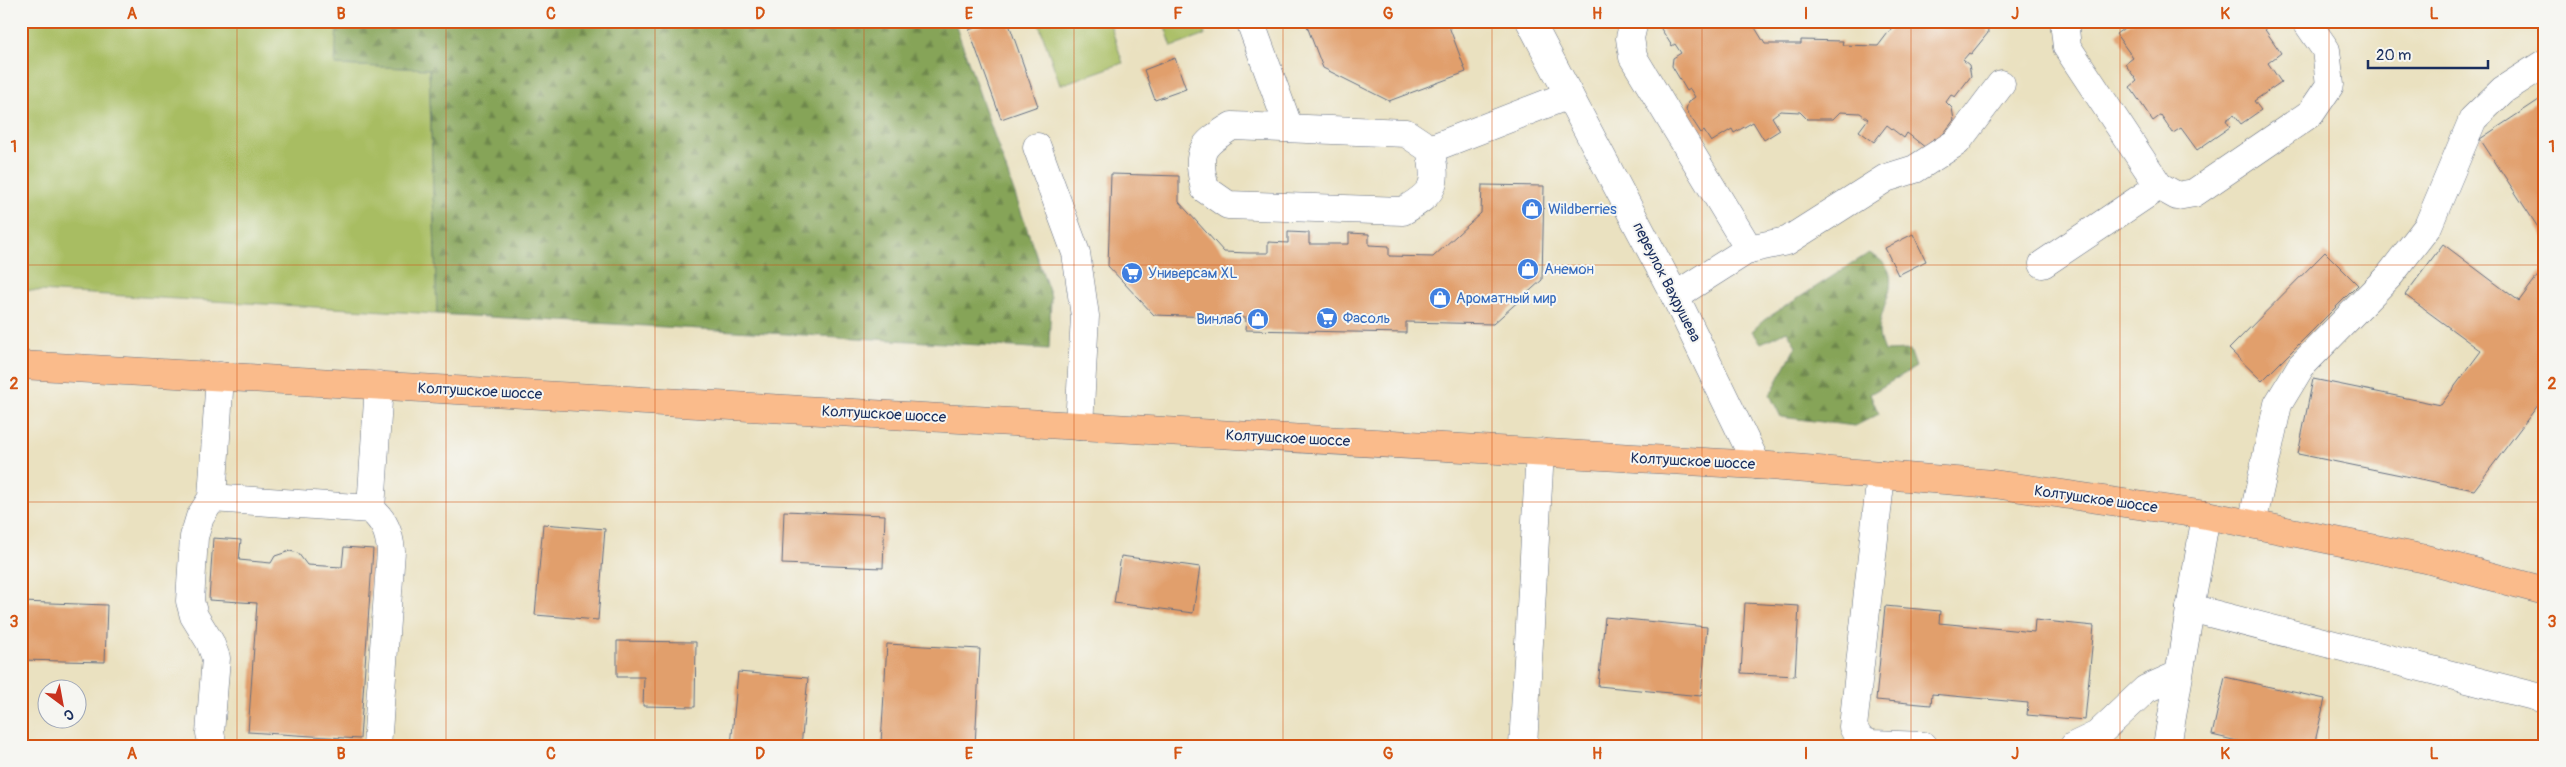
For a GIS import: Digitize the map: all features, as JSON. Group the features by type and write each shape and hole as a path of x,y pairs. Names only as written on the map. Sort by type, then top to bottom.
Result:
{"main road":[{"name":"Колтушское шоссе","path":"21,365 1757,465 1994,484 2206,515 2426,558 2545,591"}],"street":[{"path":"1250,21 1288,128"},
{"name":"переулок Вахрушева","path":"1530,21 1675,296 1757,465"},
{"path":"1634,21 1630,38 1633,57 1749,249"},
{"path":"2064,21 2067,47 2159,186 2177,196 2194,193 2311,113 2330,85 2326,50 2306,21"},
{"path":"2252,524 2278,404 2300,366 2390,276 2428,226 2473,119 2503,90 2545,63"},
{"path":"1675,296 1749,249 1787,241 1886,178 1915,169 1957,142 2001,84"},
{"path":"1430,149 1569,95"},
{"path":"1232,126 1406,133 1430,149 1435,174 1427,197 1402,211 1228,205 1205,189 1199,163 1208,141 1232,126"},
{"path":"1037,147 1076,253 1084,307 1079,426"},
{"path":"2043,264 2159,186"},
{"path":"213,746 210,733 216,658 210,642 194,616 190,601 194,537 200,517 212,498 220,376"},
{"path":"371,509 379,385"},
{"path":"1523,746 1540,452"},
{"path":"1881,474 1853,727 1860,740 1872,744 1924,746"},
{"path":"212,498 371,509 383,520 390,534 391,550 377,746"},
{"path":"2167,746 2206,515"},
{"path":"2190,608 2545,699"},
{"path":"2074,746 2097,736 2146,689 2178,675"}],"green space":[{"path":"21,21 337,21 336,65 429,69 437,314 21,290"},
{"path":"337,21 954,21 1051,297 1049,349 437,314 429,69 335,65"},
{"path":"1038,21 1109,21 1123,63 1060,85"},
{"path":"1163,21 1200,21 1205,35 1172,47"},
{"path":"1869,253 1881,261 1888,269 1890,279 1890,288 1879,332 1884,351 1910,350 1916,367 1870,394 1879,414 1855,426 1781,417 1770,395 1796,346 1787,331 1761,343 1752,331 1764,320"}],"building":[{"path":"994,21 1008,21 1038,106 1001,119 969,30"},
{"path":"1305,21 1420,21 1426,24 1434,21 1447,21 1466,72 1389,101 1323,68"},
{"path":"1656,21 1751,21 1765,44 1801,44 1801,40 1843,41 1842,45 1878,46 1897,21 1984,21 1987,23 1988,33 1971,54 1969,53 1963,60 1969,65 1971,76 1955,97 1951,95 1946,102 1952,108 1954,120 1938,141 1934,138 1926,148 1907,133 1904,138 1887,125 1874,142 1859,131 1868,119 1860,113 1840,112 1833,119 1807,119 1800,112 1780,111 1772,117 1780,130 1764,140 1753,122 1734,133 1732,129 1711,142 1704,131 1701,133 1686,110 1688,102 1695,97 1690,89 1687,91 1672,66 1673,58 1681,53 1675,44 1672,46"},
{"path":"2134,21 2259,21 2281,53 2268,63 2281,82 2254,101 2261,110 2241,124 2234,115 2226,120 2230,127 2197,150 2181,128 2173,133 2161,115 2153,121 2130,87 2137,81 2125,64 2133,58 2116,34"},
{"path":"1175,58 1186,89 1155,100 1144,70"},
{"path":"2545,96 2545,238 2480,139"},
{"path":"1111,174 1179,176 1179,202 1224,252 1248,253 1268,253 1268,242 1288,243 1288,232 1309,233 1309,244 1349,244 1349,233 1369,234 1369,245 1389,246 1389,256 1433,257 1481,213 1482,185 1544,186 1542,280 1493,324 1406,322 1406,333 1245,330 1246,318 1154,315 1108,266"},
{"path":"1913,234 1926,261 1898,275 1885,248"},
{"path":"2443,244 2519,301 2545,266 2545,396 2474,490 2298,454 2313,379 2441,405 2481,351 2405,295"},
{"path":"2325,252 2358,285 2262,381 2229,349"},
{"path":"784,511 885,515 883,568 782,564"},
{"path":"543,524 605,529 598,620 535,615"},
{"path":"213,538 241,540 239,560 271,563 275,556 290,551 298,553 307,565 342,567 344,547 373,549 360,739 248,732 257,603 209,600"},
{"path":"1121,556 1200,567 1193,613 1114,603"},
{"path":"21,602 107,605 105,662 21,660"},
{"path":"1745,603 1799,606 1795,676 1741,673"},
{"path":"1885,606 1940,611 1939,623 2034,632 2035,620 2094,626 2085,720 2027,715 2028,703 1932,694 1931,705 1876,700"},
{"path":"1605,617 1707,627 1701,696 1598,686"},
{"path":"617,641 696,642 695,707 643,706 644,677 617,677"},
{"path":"887,644 980,649 975,746 881,743"},
{"path":"738,672 808,678 801,746 731,746"},
{"path":"2225,677 2325,699 2314,746 2258,746 2212,735"}],"place":[{"name":"Wildberries","path":"1532,209"},
{"name":"Анемон","path":"1528,269"},
{"name":"Универсам XL","path":"1132,273"},
{"name":"Ароматный мир","path":"1440,298"},
{"name":"Фасоль","path":"1327,318"},
{"name":"Винлаб","path":"1258,319"}]}
